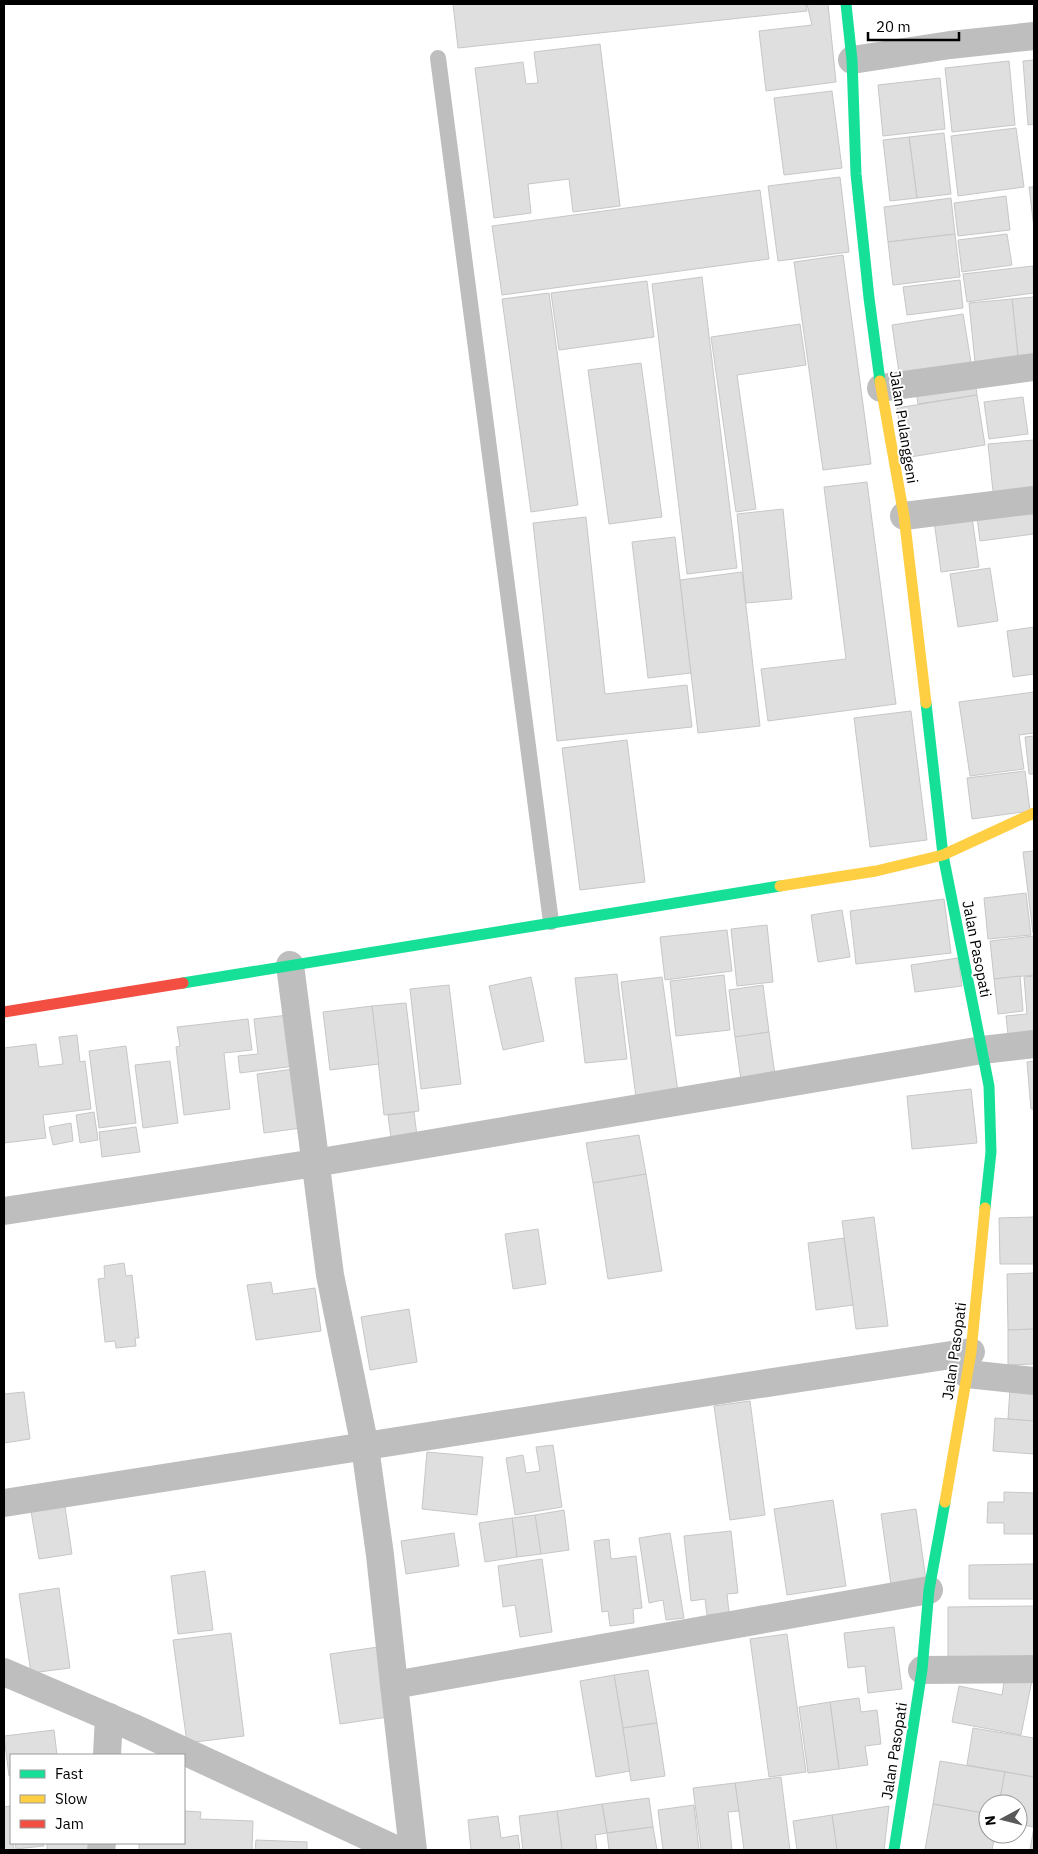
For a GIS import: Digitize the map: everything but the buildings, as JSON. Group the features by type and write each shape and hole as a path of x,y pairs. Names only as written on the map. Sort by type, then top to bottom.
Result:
{"street":[{"name":"Jalan Pulanggeni","path":"846,4 852,60 856,174 881,388 904,516 943,855"},
{"path":"852,60 950,45 1034,36"},
{"path":"881,388 1034,367"},
{"path":"904,516 1034,500"},
{"path":"4,1012 551,922 876,871 943,855 1034,813"},
{"name":"Jalan Pasopati","path":"894,1850 922,1670 930,1590 969,1363 991,1152 989,1086 943,855"},
{"path":"290,965 330,1275 365,1447 380,1555 413,1850"},
{"path":"4,1210 315,1163 982,1050 1034,1044"},
{"path":"4,1504 734,1388 969,1363 1034,1381"},
{"path":"394,1685 930,1590"},
{"path":"922,1670 1034,1669"},
{"path":"4,1672 109,1717 397,1850"},
{"path":"107,1754 109,1717"}],"lane":[{"path":"438,58 551,922"}],"traffic: fast":[{"path":"846,4 852,60 856,174 880,381"},
{"path":"926,703 943,855 989,1086 991,1152 985,1208"},
{"path":"183,983 780,886"},
{"path":"894,1850 922,1670 929,1590 945,1502"}],"traffic: slow":[{"path":"880,381 904,516 926,703"},
{"path":"780,886 876,871 943,855 1034,813"},
{"path":"945,1502 971,1352 985,1208"}],"traffic: jam":[{"path":"4,1012 183,983"}]}
